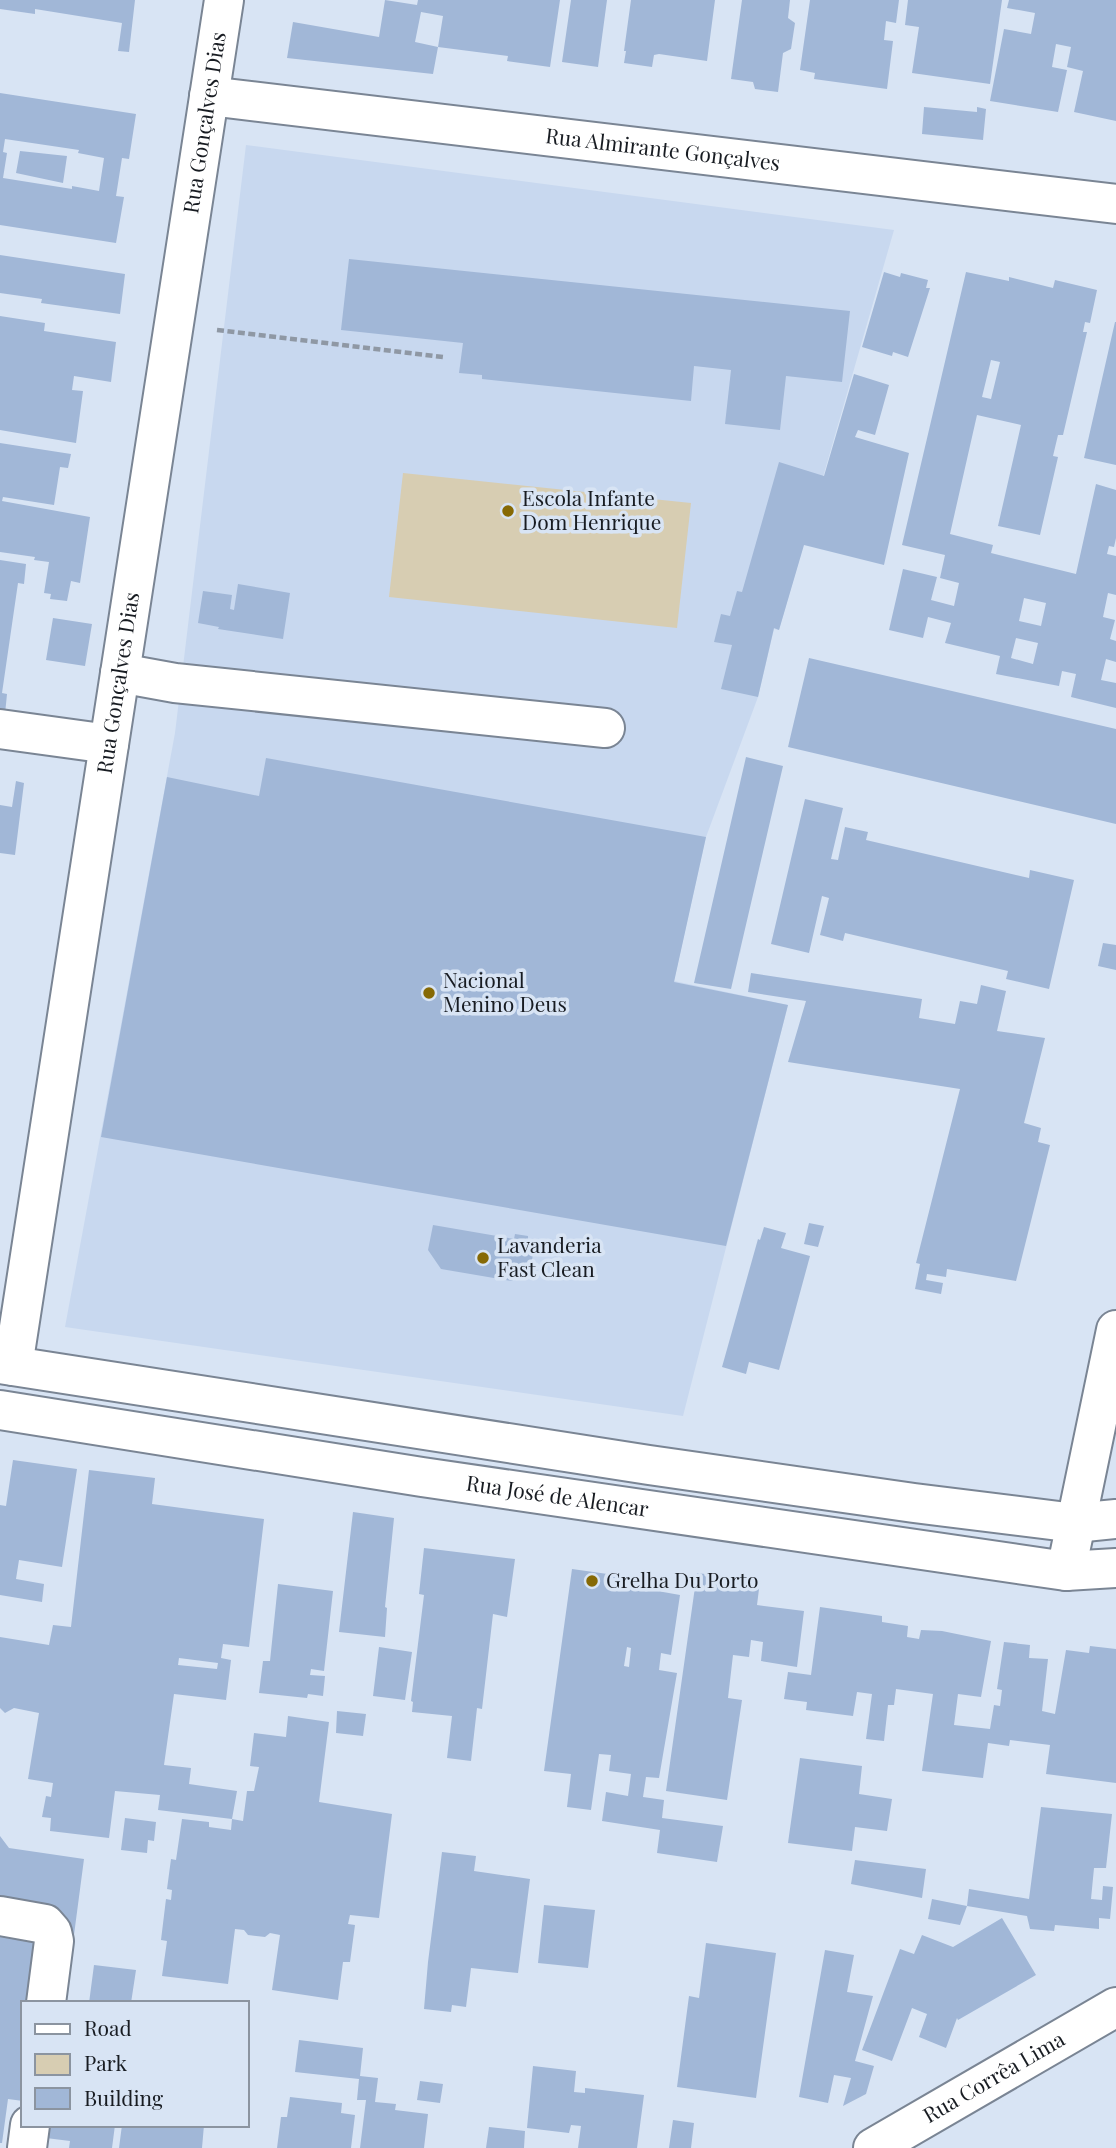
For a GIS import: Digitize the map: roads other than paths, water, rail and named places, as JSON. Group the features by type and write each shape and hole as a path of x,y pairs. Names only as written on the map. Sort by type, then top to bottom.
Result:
{"street":[{"name":"Rua Gonçalves Dias","path":"4,1367 109,744 224,0"},
{"name":"Rua Almirante Gonçalves","path":"209,96 1116,204"},
{"path":"120,673 188,684 605,728"},
{"path":"0,729 109,744"},
{"path":"1066,1571 1116,1330"},
{"path":"4,1367 93,1425"},
{"path":"4,1367 914,1503 1075,1523 1116,1519"},
{"name":"Rua José de Alencar","path":"0,1410 491,1488 1066,1571 1116,1568"},
{"path":"491,1488 649,1465"},
{"path":"0,1916 45,1924 52,1932 54,1941 46,2001"},
{"name":"Rua Corrêa Lima","path":"873,2148 1116,2007"},
{"path":"27,2148 30,2127"}],"place":[{"name":"Escola Infante Dom Henrique","path":"508,511"},
{"name":"Nacional Menino Deus","path":"429,993"},
{"name":"Lavanderia Fast Clean","path":"483,1258"},
{"name":"Grelha Du Porto","path":"592,1581"}]}
